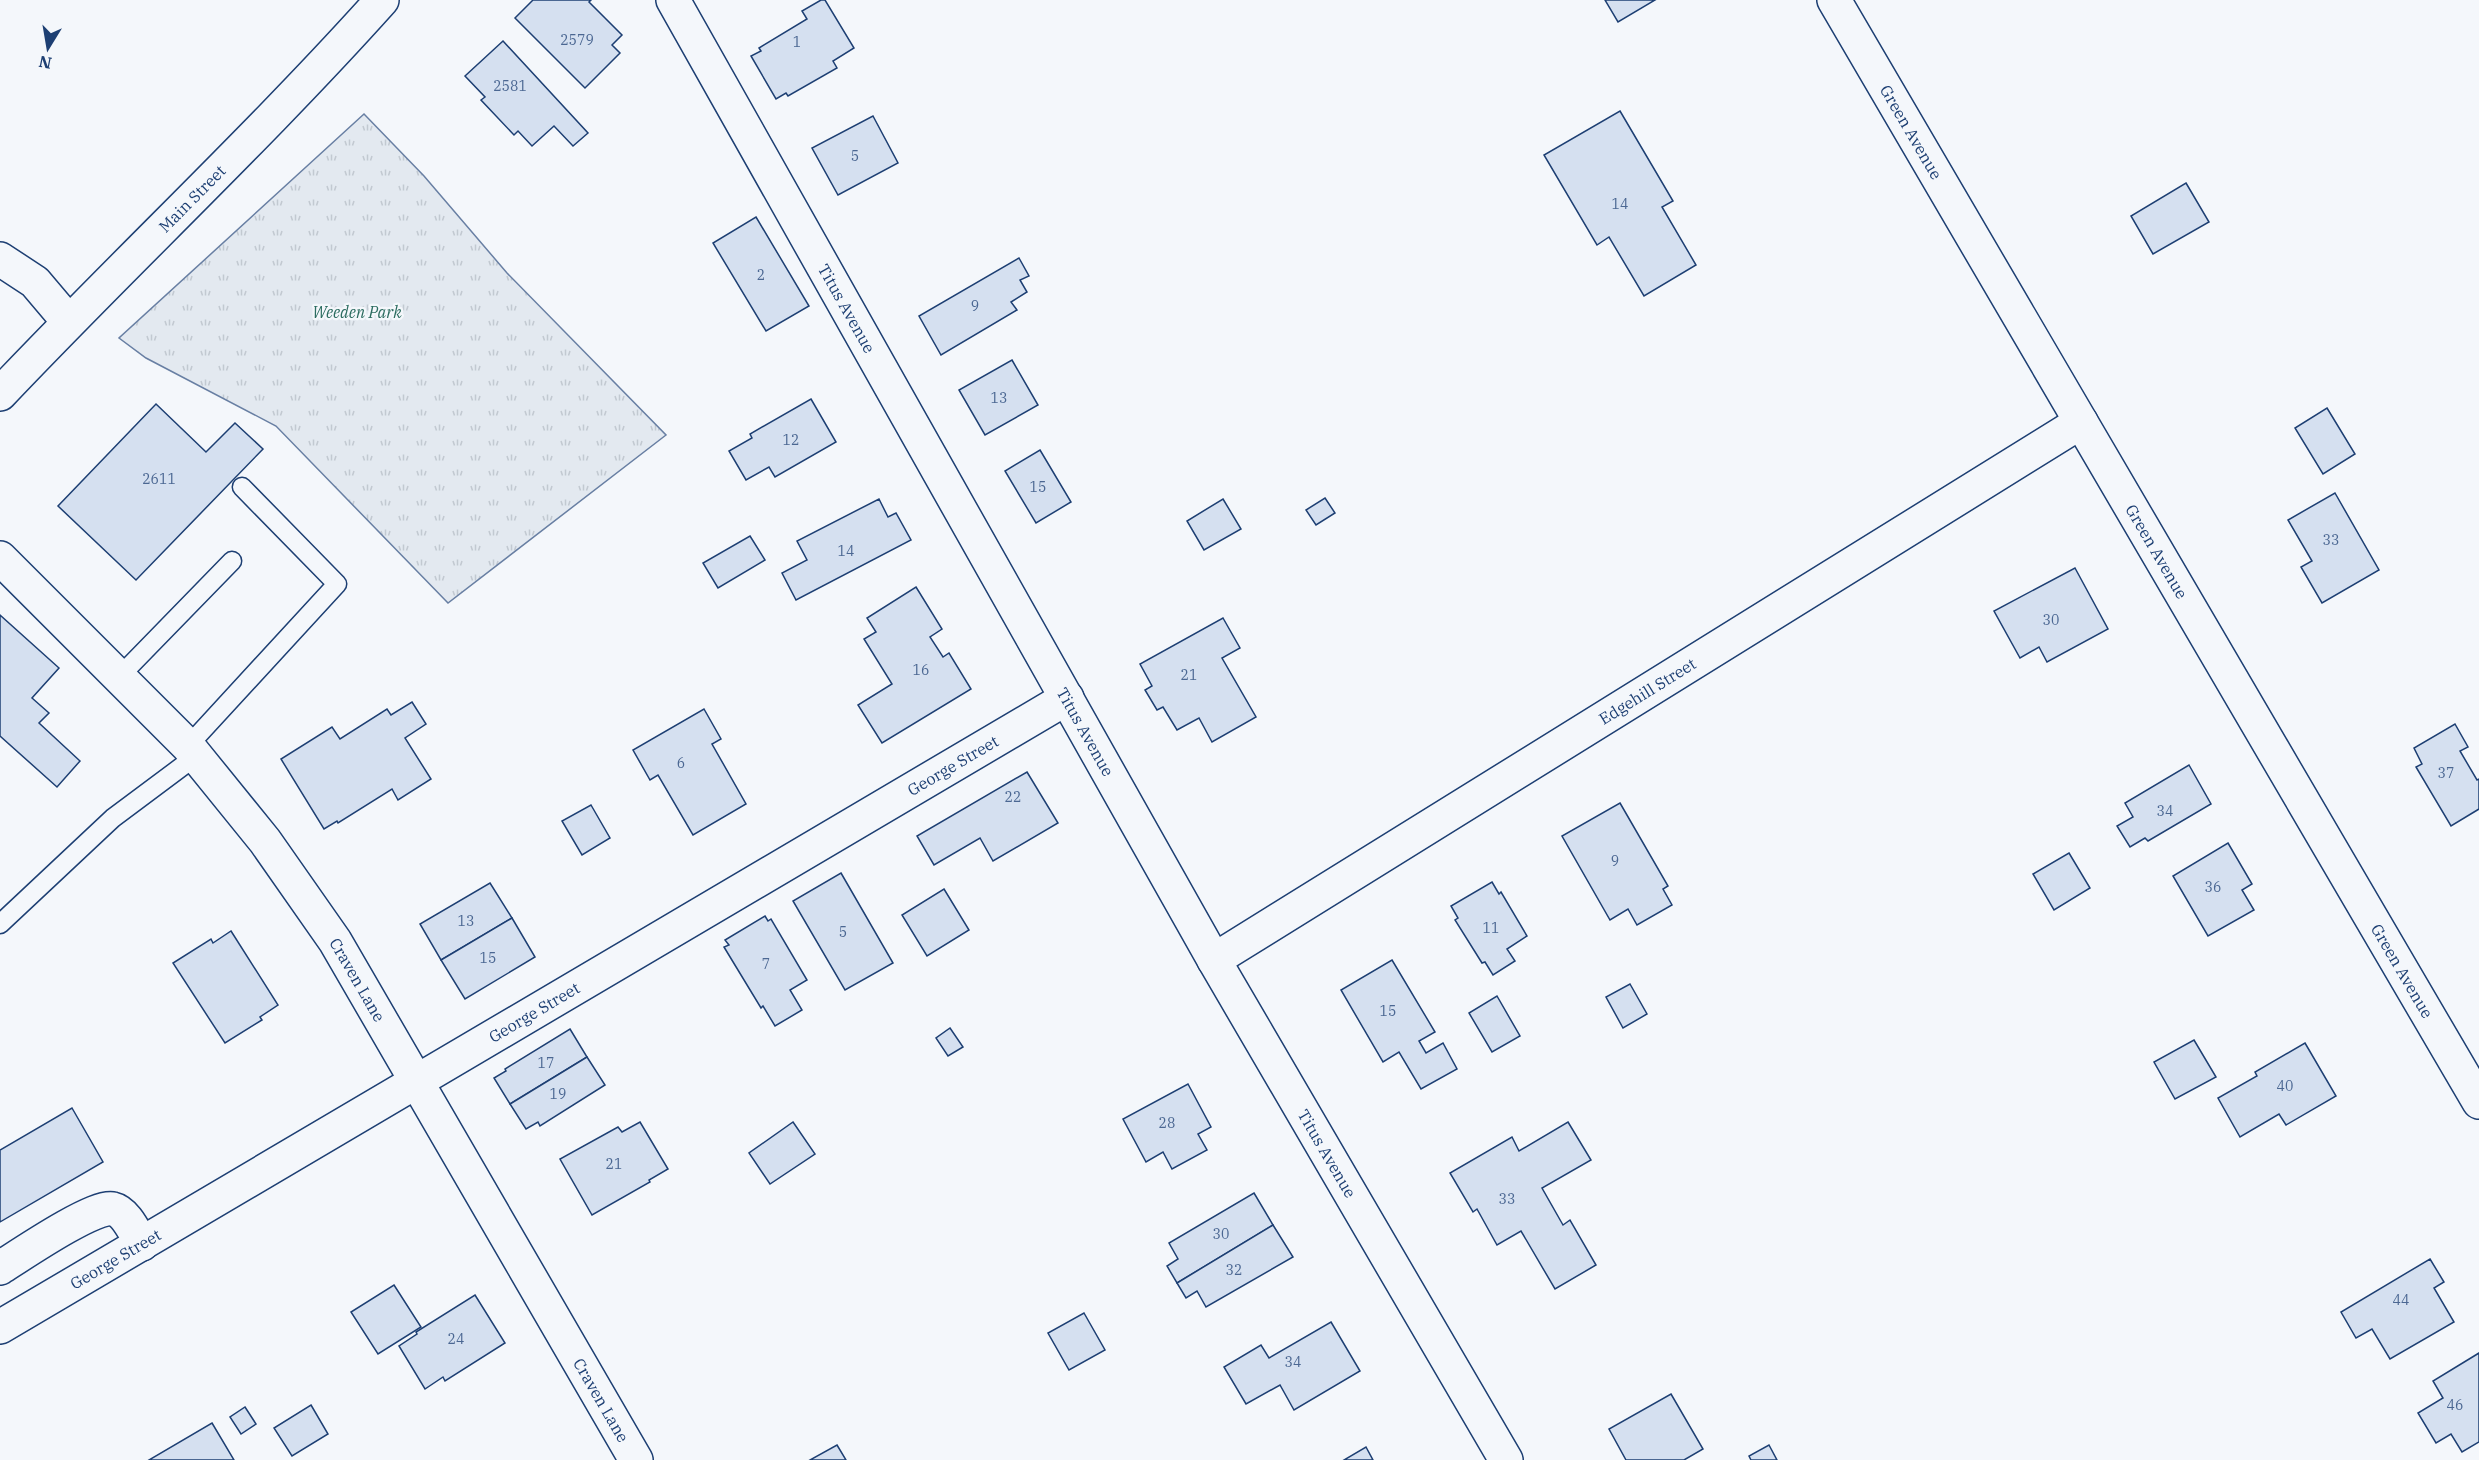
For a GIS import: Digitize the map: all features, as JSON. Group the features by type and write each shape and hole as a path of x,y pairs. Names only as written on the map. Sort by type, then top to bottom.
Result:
{"main road":[{"name":"Main Street","path":"0,394 68,321 322,68 382,0"},
{"name":"Titus Avenue","path":"673,0 1214,960 1506,1460"},
{"name":"Green Avenue","path":"1834,0 2479,1102"},
{"path":"0,259 35,282 68,321"},
{"name":"Edgehill Street","path":"1214,960 2081,422"},
{"name":"Craven Lane","path":"0,558 192,751 265,841 335,941 636,1460"},
{"name":"George Street","path":"0,1327 1067,698"},
{"path":"0,1268 64,1228 104,1208 115,1209 121,1213 142,1244"}],"lane":[{"path":"0,924 113,818 192,751 337,584 242,487"},
{"path":"119,677 232,561"}],"green space":[{"name":"Weeden Park","path":"364,114 424,176 507,273 666,435 448,603 276,426 146,358 119,338"}],"building":[{"path":"533,0 591,0 589,2 622,35 612,45 620,53 585,88 515,18"},
{"path":"825,0 854,48 833,61 837,68 788,96 786,93 776,99 751,56 761,51 759,48 807,19 802,11"},
{"path":"1605,0 1655,0 1618,22"},
{"path":"503,41 588,133 573,146 554,126 532,146 518,131 514,135 481,100 485,97 465,76"},
{"path":"1620,111 1673,201 1662,207 1696,265 1644,296 1609,237 1597,245 1544,155"},
{"path":"873,116 898,163 838,195 812,148"},
{"path":"2186,183 2209,222 2153,254 2131,216"},
{"path":"756,217 809,306 766,331 713,243"},
{"path":"1019,258 1029,276 1020,280 1027,292 1011,302 1017,310 941,355 919,316"},
{"path":"1012,360 1038,405 985,435 959,390"},
{"path":"811,399 836,442 775,477 769,467 746,480 729,451 752,438 750,434"},
{"path":"156,404 206,452 235,423 263,449 136,580 58,506"},
{"path":"2327,408 2355,454 2323,474 2295,428"},
{"path":"1040,450 1071,502 1036,523 1005,471"},
{"path":"2335,493 2379,570 2322,603 2301,567 2312,561 2288,520"},
{"path":"1325,498 1335,513 1316,525 1306,510"},
{"path":"879,499 888,517 896,513 911,540 796,600 782,573 807,560 797,541"},
{"path":"1223,499 1241,529 1204,550 1187,521"},
{"path":"750,536 765,560 718,588 703,563"},
{"path":"2075,568 2108,629 2047,662 2039,647 2020,658 1994,611"},
{"path":"916,587 942,629 930,637 943,657 949,653 971,689 882,743 858,705 892,684 864,639 876,632 867,618"},
{"path":"0,615 59,668 32,698 49,713 39,723 80,761 57,787 0,736"},
{"path":"1223,618 1240,648 1222,658 1256,717 1212,742 1199,718 1177,730 1163,707 1157,710 1145,690 1152,686 1140,664"},
{"path":"412,702 426,724 405,738 431,779 398,800 392,789 338,823 337,821 324,829 281,759 332,727 340,739 387,709 391,715"},
{"path":"704,709 721,739 712,744 746,804 693,835 658,775 650,780 633,750"},
{"path":"2455,724 2468,747 2460,751 2477,780 2479,779 2479,809 2451,826 2416,767 2422,764 2414,748"},
{"path":"2189,765 2211,804 2148,841 2145,838 2130,847 2117,826 2133,817 2125,803"},
{"path":"1027,772 1058,823 993,861 980,838 934,865 917,836"},
{"path":"1620,803 1668,886 1663,889 1672,905 1637,925 1628,909 1610,920 1562,836"},
{"path":"591,805 610,838 582,855 562,821"},
{"path":"2228,843 2252,884 2242,890 2254,910 2208,936 2173,876"},
{"path":"2069,853 2090,888 2054,910 2033,874"},
{"path":"841,873 893,963 845,990 793,901"},
{"path":"1492,882 1499,894 1501,892 1527,936 1507,949 1515,961 1493,975 1485,962 1482,963 1455,920 1458,918 1451,906"},
{"path":"490,883 512,918 441,960 420,924"},
{"path":"944,889 969,930 927,956 902,915"},
{"path":"765,916 768,921 771,919 807,980 790,990 802,1010 775,1026 763,1006 761,1008 724,947 729,945 725,940"},
{"path":"512,918 535,957 465,999 441,960"},
{"path":"231,931 278,1005 260,1017 262,1020 225,1043 173,963 211,939 213,943"},
{"path":"1392,960 1435,1032 1419,1041 1426,1053 1443,1043 1457,1069 1421,1089 1399,1052 1383,1062 1341,990"},
{"path":"1630,984 1647,1014 1623,1028 1606,997"},
{"path":"1497,996 1520,1036 1492,1052 1469,1013"},
{"path":"950,1028 963,1047 948,1056 936,1038"},
{"path":"570,1029 587,1057 510,1104 494,1078"},
{"path":"2194,1040 2216,1077 2175,1099 2154,1062"},
{"path":"2305,1043 2336,1096 2286,1125 2279,1114 2240,1137 2218,1098 2257,1076 2255,1072"},
{"path":"587,1057 605,1085 540,1126 538,1122 526,1129 510,1104"},
{"path":"1188,1084 1211,1127 1198,1134 1207,1150 1172,1169 1163,1152 1146,1162 1123,1119"},
{"path":"72,1108 103,1162 0,1222 0,1150"},
{"path":"640,1122 668,1169 649,1180 650,1182 592,1215 560,1159 618,1127 622,1132"},
{"path":"793,1122 815,1154 770,1184 749,1153"},
{"path":"1568,1122 1591,1160 1542,1188 1563,1225 1570,1220 1596,1265 1555,1289 1521,1231 1497,1245 1477,1209 1473,1212 1450,1173 1512,1137 1519,1151"},
{"path":"1254,1193 1273,1225 1177,1283 1167,1266 1178,1259 1169,1243"},
{"path":"1273,1225 1293,1257 1206,1307 1197,1291 1186,1298 1177,1283"},
{"path":"2430,1259 2444,1282 2434,1288 2454,1322 2390,1359 2372,1329 2356,1338 2341,1312"},
{"path":"394,1285 421,1327 378,1354 351,1312"},
{"path":"475,1295 505,1343 445,1381 443,1377 425,1389 399,1346 417,1334 416,1332"},
{"path":"1084,1313 1105,1350 1069,1370 1048,1333"},
{"path":"1331,1322 1360,1371 1294,1410 1280,1385 1246,1404 1224,1367 1261,1345 1269,1358"},
{"path":"2479,1353 2479,1442 2462,1452 2451,1434 2436,1443 2418,1413 2443,1398 2433,1381"},
{"path":"1671,1394 1703,1449 1684,1460 1626,1460 1609,1429"},
{"path":"311,1405 328,1434 292,1456 274,1428"},
{"path":"245,1407 256,1424 241,1434 230,1417"},
{"path":"212,1423 234,1460 149,1460"},
{"path":"837,1445 846,1460 810,1460"},
{"path":"1769,1445 1777,1460 1751,1460 1749,1456"},
{"path":"1366,1447 1373,1460 1344,1460"}]}
